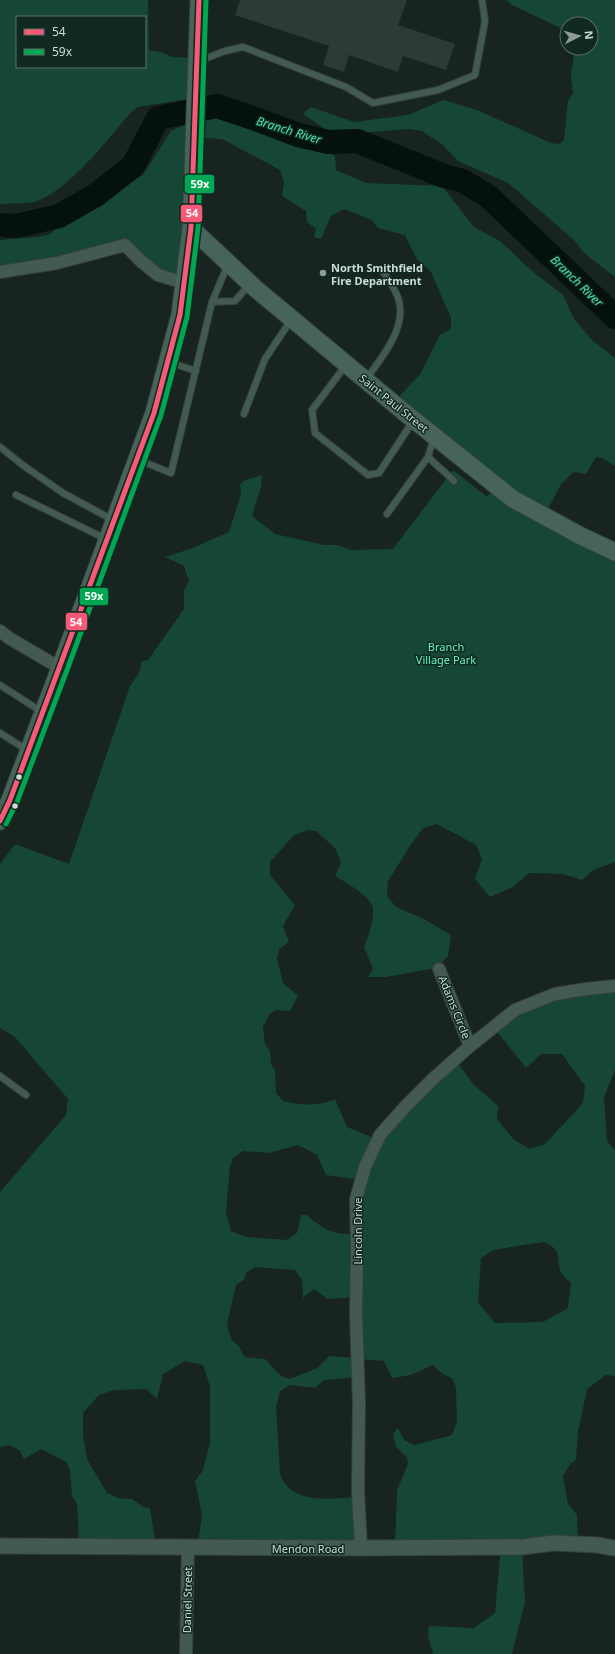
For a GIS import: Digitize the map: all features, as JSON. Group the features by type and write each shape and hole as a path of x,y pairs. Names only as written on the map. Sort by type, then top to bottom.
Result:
{"main road":[{"path":"0,821 10,800 60,668 154,413 169,362 180,315 191,228 199,0"},
{"name":"Saint Paul Street","path":"191,228 250,284 414,420 513,499 581,536 615,552"}],"street":[{"path":"0,272 57,263 125,245 158,275 185,283"},
{"path":"0,631 9,638 60,668"},
{"name":"Adams Circle","path":"439,969 470,1046"},
{"name":"Lincoln Drive","path":"360,1548 358,1491 359,1402 356,1315 356,1199 365,1167 380,1135 424,1088 470,1046 515,1010 555,994 615,986"},
{"name":"Mendon Road","path":"0,1546 360,1548 522,1547 554,1543 596,1545 615,1548"},
{"name":"Daniel Street","path":"186,1654 188,1546"}],"lane":[{"path":"197,61 224,51 243,48 346,87 373,103 438,90 475,75 485,21 482,0"},
{"path":"137,459 171,473 212,302 228,263"},
{"path":"366,380 384,353 397,329 401,314 399,299 384,273"},
{"path":"212,302 235,302 250,284"},
{"path":"244,414 265,359 292,319"},
{"path":"169,362 196,371"},
{"path":"347,364 312,410 314,433 368,475 379,474 414,420"},
{"path":"387,514 428,457 434,436"},
{"path":"0,447 63,493 114,521"},
{"path":"428,457 454,481"},
{"path":"16,494 107,540"},
{"path":"0,685 43,713"},
{"path":"0,733 28,751"},
{"path":"0,1076 26,1095"}],"green space":[{"path":"0,0 148,0 149,50 164,53 171,57 194,58 188,99 138,107 131,112 87,163 60,188 47,197 34,202 0,204"},
{"path":"506,0 615,0 615,277 584,253 574,240 508,183 458,161 443,145 422,131 409,129 334,135 303,114 311,107 354,122 408,115 443,100 477,110 551,143 559,144 564,140 568,101 573,93 571,76 574,56 599,56 599,16 559,16 559,27 512,5"},
{"name":"Branch Village Park","path":"233,114 248,117 286,133 307,137 320,144 335,157 336,170 366,183 442,186 474,227 500,241 532,271 563,295 574,319 592,340 615,358 615,466 602,458 596,457 586,474 574,472 561,484 547,511 615,550 615,862 593,870 582,880 563,874 529,873 513,887 490,897 475,879 482,859 476,845 437,824 423,828 388,881 387,896 396,907 422,918 451,935 448,956 436,968 386,977 368,977 373,969 364,947 372,920 372,905 361,893 335,876 341,863 335,848 316,831 308,830 294,835 270,862 270,875 295,905 283,926 289,942 279,949 277,959 283,983 298,996 290,1011 276,1010 270,1013 263,1027 265,1044 270,1051 271,1064 275,1070 276,1093 283,1101 296,1104 316,1104 329,1102 335,1099 347,1127 376,1139 456,1061 474,1085 498,1106 497,1119 514,1140 530,1149 545,1144 583,1103 585,1086 562,1054 541,1054 526,1068 495,1029 496,1025 555,994 615,986 615,1070 604,1097 607,1141 615,1150 615,1376 606,1375 587,1389 578,1432 576,1459 571,1463 563,1476 568,1504 577,1515 578,1544 522,1547 525,1602 512,1654 432,1654 433,1652 428,1637 429,1626 474,1628 495,1613 501,1546 395,1547 397,1490 408,1464 407,1457 396,1447 393,1434 398,1428 404,1440 415,1445 452,1435 457,1421 456,1388 452,1378 443,1374 433,1365 411,1375 392,1378 384,1361 360,1359 359,1377 324,1380 315,1388 290,1385 280,1391 276,1407 280,1475 286,1485 294,1492 304,1496 325,1499 359,1497 362,1543 198,1543 202,1515 195,1481 203,1470 210,1442 210,1386 203,1365 185,1361 163,1374 157,1399 146,1389 114,1390 99,1395 83,1413 83,1435 87,1459 107,1493 118,1498 132,1499 143,1507 150,1508 155,1539 152,1542 79,1541 77,1504 72,1496 70,1470 66,1462 41,1449 24,1459 20,1451 9,1445 0,1447 0,1192 66,1115 68,1099 15,1037 0,1028 0,864 15,844 69,864 130,686 139,673 142,661 148,660 184,609 184,591 189,581 184,566 165,557 190,549 229,532 241,494 240,485 243,481 262,475 261,487 252,516 275,534 324,545 337,545 351,550 393,549 453,470 487,497 497,484 396,400 421,373 440,335 451,329 451,318 431,272 416,258 405,235 378,228 372,220 344,209 331,216 321,239 314,237 316,229 307,222 306,211 282,196 284,182 280,170 222,139 191,137 184,275 165,276 128,246 0,272 0,240 37,237 50,234 74,213 143,175 171,131 193,121","holes":["298,1145 317,1155 326,1175 361,1180 358,1235 330,1231 306,1215 301,1215 297,1233 287,1240 246,1237 231,1231 226,1213 230,1166 233,1158 243,1151 269,1153","543,1242 550,1245 557,1252 562,1274 571,1283 568,1308 543,1322 495,1323 478,1302 481,1258 493,1250","255,1267 295,1270 302,1280 303,1298 314,1289 328,1299 357,1297 356,1358 329,1356 317,1368 290,1379 281,1376 265,1359 245,1357 238,1345 231,1339 227,1324 236,1285 244,1280 246,1273"]}],"building":[{"path":"240,0 407,0 398,25 455,44 446,70 403,56 398,72 349,55 344,72 323,65 329,46 235,15"}],"waterway":[{"name":"Branch River","path":"0,225 17,226 59,216 96,195 133,166 158,118 217,106 298,135 328,142 357,141 444,176 463,181 488,196 615,317"}],"transit line":[{"name":"54","path":"0,821 10,800 154,413 180,315 191,228 199,0"},
{"name":"59x","path":"6,824 17,802 161,415 187,317 198,228 206,0"}],"place":[{"name":"North Smithfield Fire Department","path":"323,273"}]}
